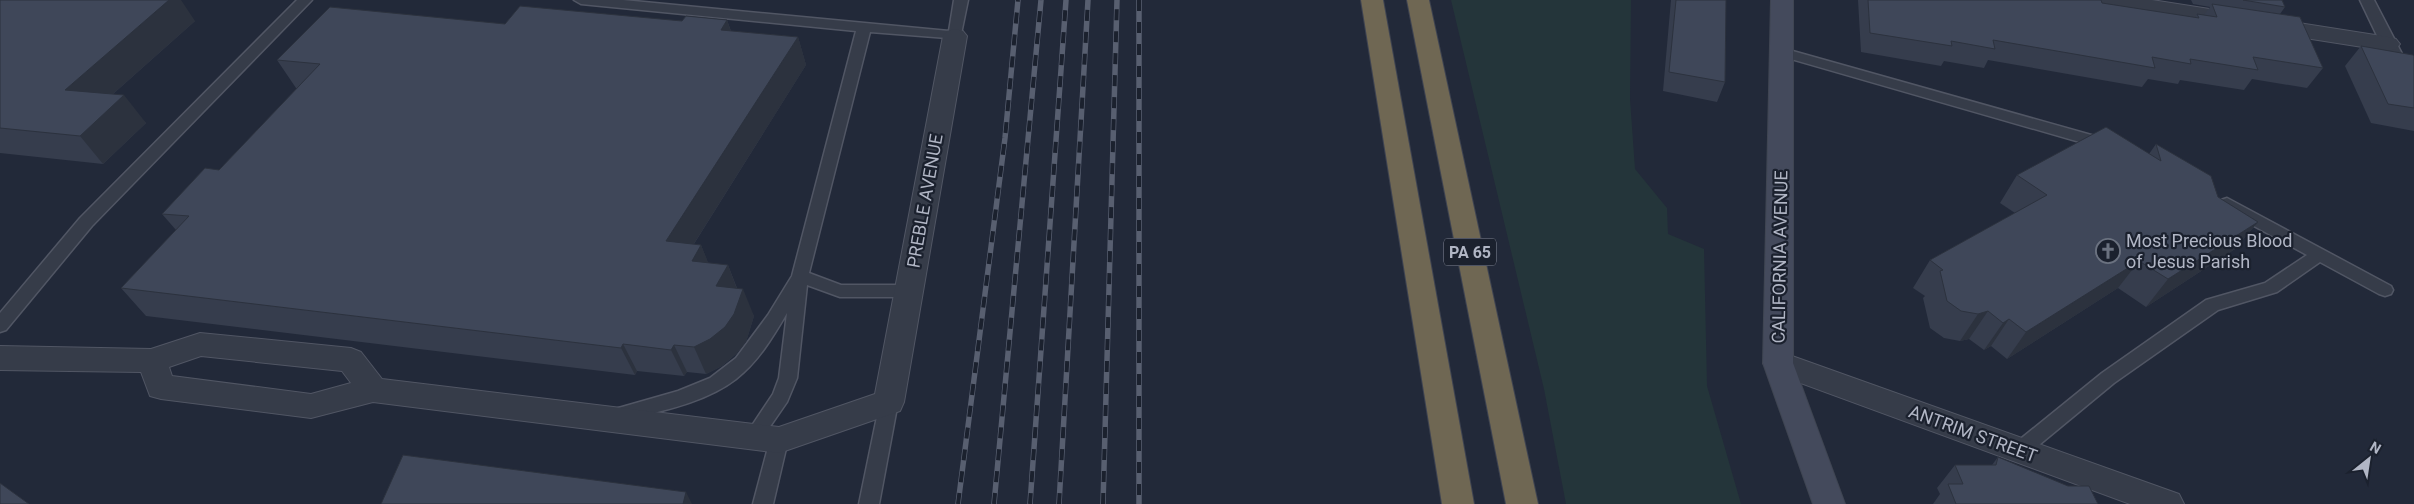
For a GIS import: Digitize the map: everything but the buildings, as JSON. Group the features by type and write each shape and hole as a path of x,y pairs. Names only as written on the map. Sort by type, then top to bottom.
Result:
{"highway":[{"name":"PA 65","path":"1372,0 1458,504"},
{"name":"PA 65","path":"1418,0 1522,504"}],"street":[{"name":"CALIFORNIA AVENUE","path":"1782,0 1778,363 1830,504"},
{"path":"2124,1 2388,44"},
{"name":"PREBLE AVENUE","path":"889,402 955,36"},
{"path":"0,358 152,361 200,344 351,360 373,390"},
{"path":"152,361 161,387 311,406 373,390 767,438 889,402"},
{"name":"ANTRIM STREET","path":"1778,363 2168,504"}],"lane":[{"path":"0,325 86,222 305,0"},
{"path":"581,0 955,36"},
{"name":"PREBLE AVENUE","path":"955,36 961,0"},
{"path":"2367,0 2388,44 2414,89"},
{"path":"764,504 767,438 788,378 800,276 864,27"},
{"path":"1782,52 2117,149"},
{"path":"2217,199 2385,290"},
{"path":"2020,450 2108,378 2212,304 2271,288 2320,254"},
{"path":"800,276 840,291 909,291"},
{"path":"605,418 683,396 718,382 746,358 776,316 800,276"},
{"path":"869,504 889,402"}],"shaded area":[{"path":"1451,0 1631,0 1630,99 1635,169 1667,208 1668,234 1704,249 1707,386 1741,504 1566,504 1544,389"}],"railway":[{"path":"958,504 1005,138 1018,0"},
{"path":"994,504 1041,0"},
{"path":"1030,504 1066,0"},
{"path":"1059,504 1088,0"},
{"path":"1103,504 1117,0"},
{"path":"1139,0 1139,504"}],"place":[{"name":"Most Precious Blood of Jesus Parish","path":"2108,251"}]}
